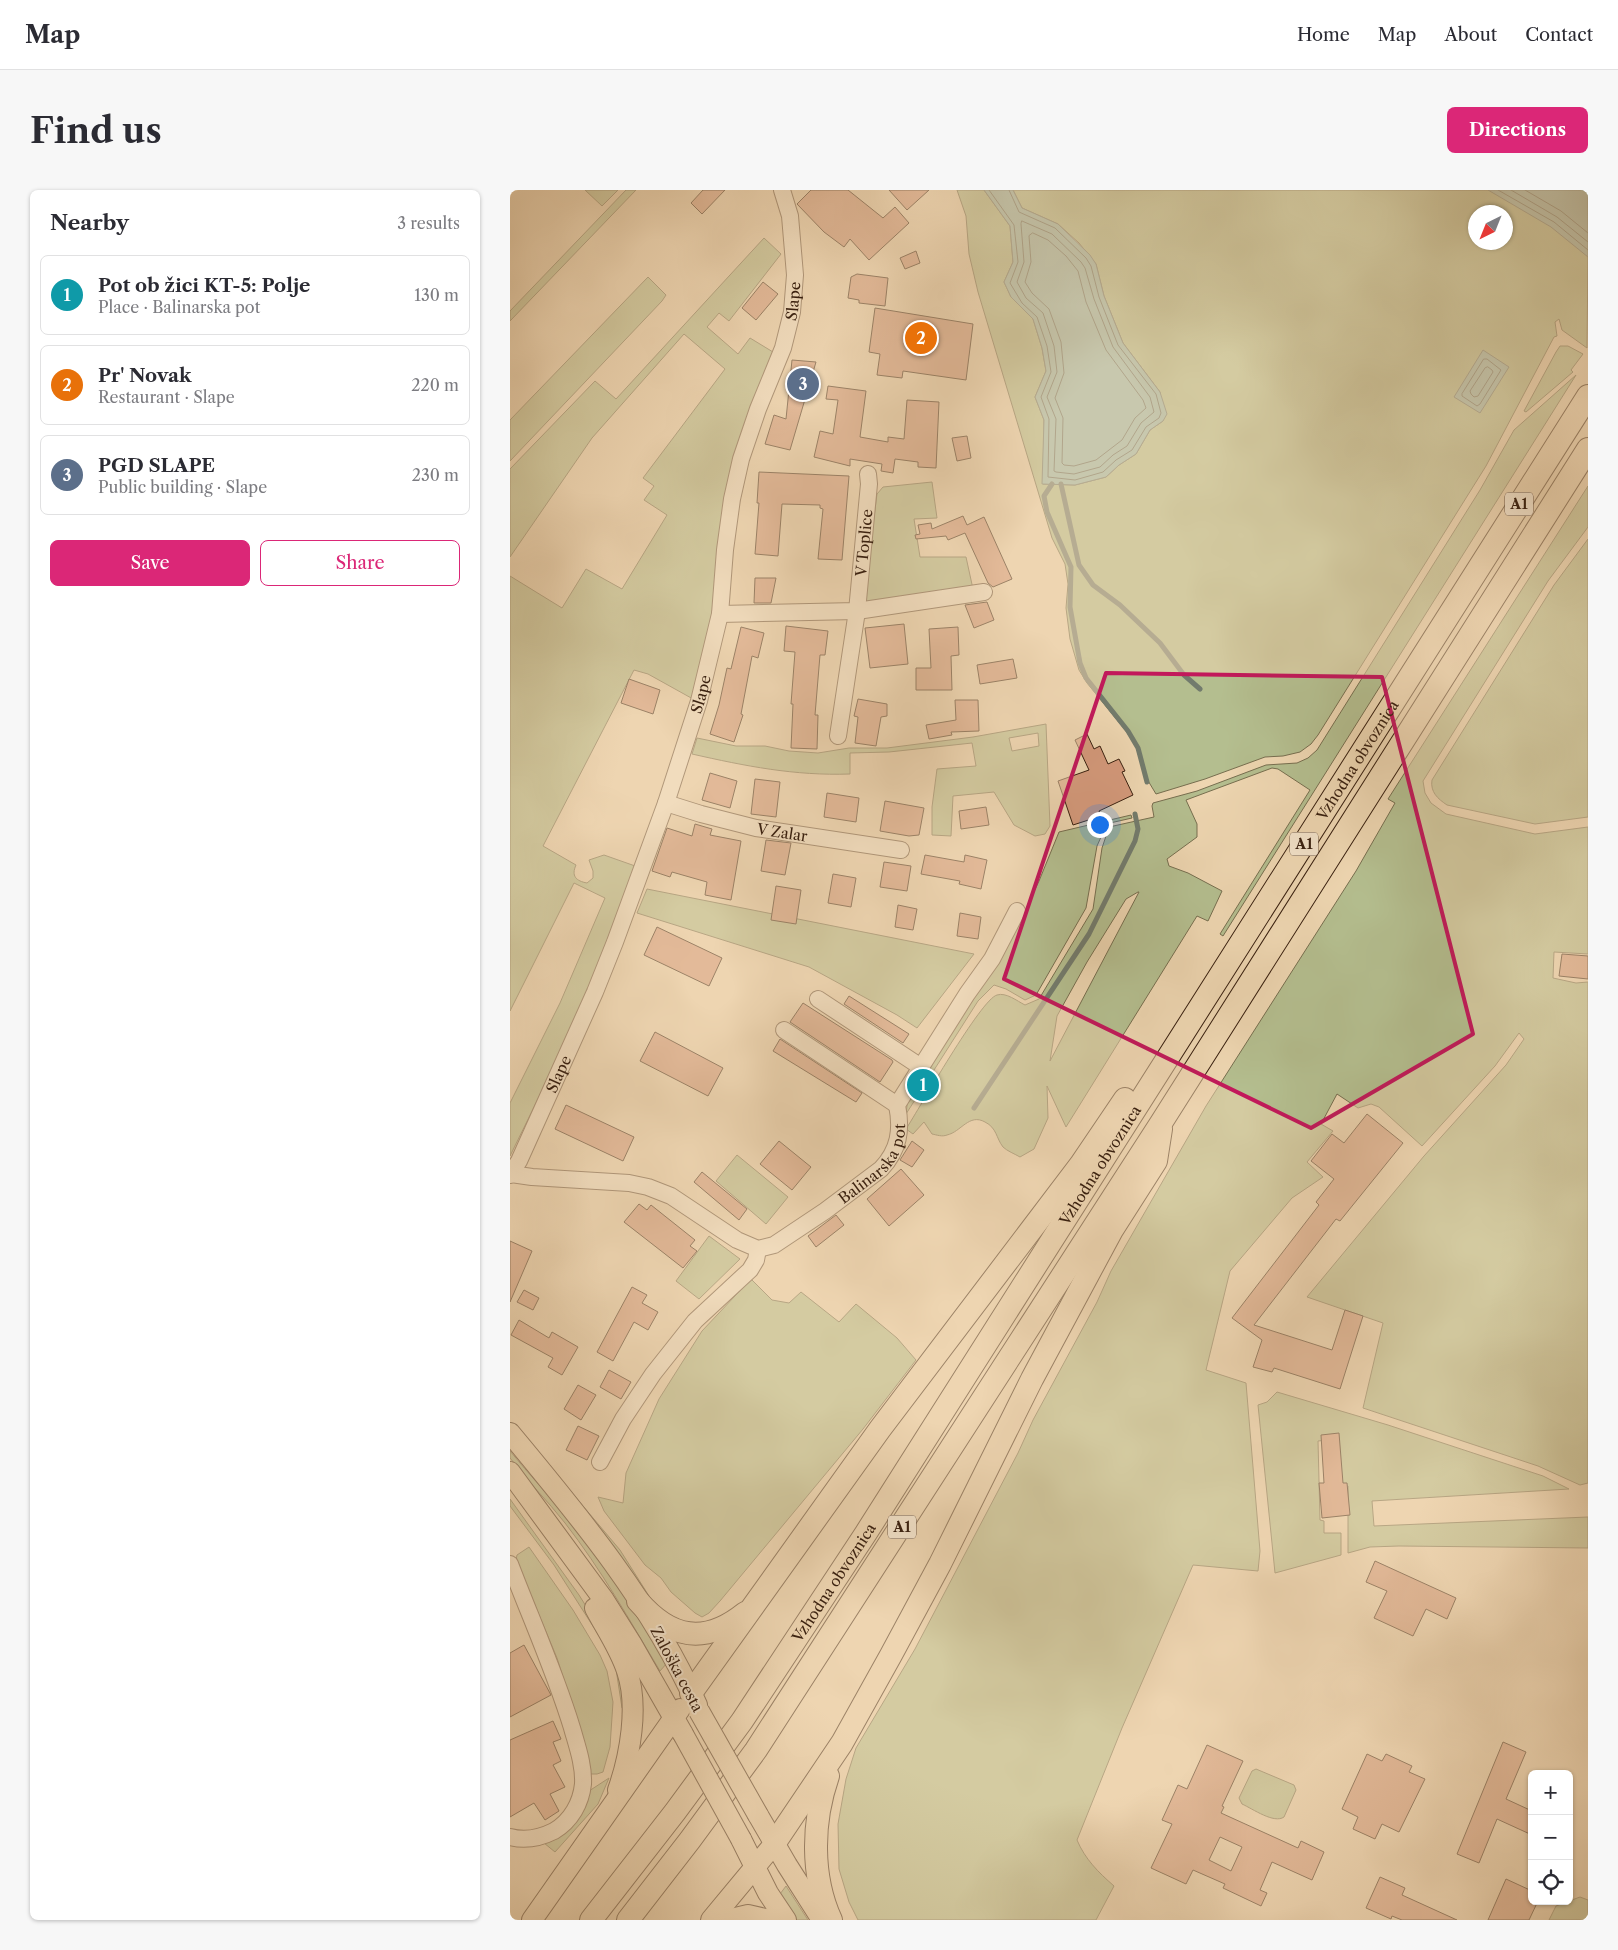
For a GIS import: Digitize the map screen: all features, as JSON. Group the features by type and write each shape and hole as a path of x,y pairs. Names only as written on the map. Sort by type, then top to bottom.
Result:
{"highway":[{"name":"Vzhodna obvoznica","path":"591,1920 675,1812 742,1721 911,1464 1014,1298 1158,1075 1588,396"},
{"name":"Vzhodna obvoznica","path":"628,1920 756,1750 1161,1124 1588,449"},
{"path":"695,1702 757,1602 880,1429 1081,1164 1125,1099 1158,1075"},
{"path":"774,1844 842,1743 931,1581 1032,1379 1112,1230 1156,1161 1161,1124"},
{"path":"638,1601 653,1617 667,1627 689,1634 715,1630 730,1623 757,1602"},
{"path":"831,1920 820,1886 815,1841 824,1787 842,1743"}],"main road":[{"name":"Zaloška cesta","path":"510,1433 577,1514 638,1601 678,1667 695,1702 774,1844 822,1920"},
{"name":"Zaloška cesta","path":"510,1472 604,1600 627,1636 741,1839 768,1893 786,1920"},
{"path":"574,1559 630,1680 632,1716 628,1750 625,1767 610,1811"},
{"path":"532,1920 610,1811 695,1702"},
{"path":"711,1920 774,1844"},
{"path":"727,1920 748,1915 770,1920"}],"street":[{"name":"Slape","path":"510,1175 519,1161 595,992 638,882 699,702 720,614 726,542 732,499 741,459 758,409 783,348 792,312 795,274 790,216 782,190"},
{"name":"V Toplice","path":"838,736 857,611 869,484 868,474"},
{"path":"720,614 857,611 984,592"},
{"name":"V Zalar","path":"666,803 756,828 901,850"},
{"name":"Balinarska pot","path":"758,1249 774,1246 881,1169 893,1154 899,1140 900,1116 897,1105 967,994 992,959 1017,911"},
{"path":"818,999 921,1068"},
{"path":"784,1030 897,1105"},
{"path":"510,1175 629,1183 648,1187 671,1196 737,1240 758,1249 756,1260 750,1270 696,1321 653,1374 623,1419 600,1462"},
{"path":"510,1564 564,1701 582,1766 580,1800 573,1813 560,1827 537,1838 510,1837"}],"highlighted area":[{"path":"1106,673 1382,677 1473,1034 1311,1128 1004,979"}],"green space":[{"path":"585,190 618,190 602,206"},
{"path":"626,190 636,190 510,321 510,311"},
{"path":"957,190 984,190 1010,226 1013,262 1004,282 1011,297 1033,319 1042,348 1046,371 1035,397 1044,420 1043,484 1075,485 1106,477 1119,465 1136,454 1150,430 1163,421 1160,392 1123,343 1104,296 1096,264 1079,243 1058,224 1022,208 1013,190 1496,190 1530,210 1588,254 1587,348 1562,330 1559,319 1555,322 1557,336 1554,337 1486,466 1311,744 1300,752 1283,756 1265,757 1205,779 1156,794 1144,774 1140,752 1079,670 1070,639 1066,608 1068,584 1065,564 1052,538 978,292 969,254 966,216"},
{"path":"764,238 781,254 729,321 719,313 707,327 738,354 750,338 773,352 712,625 693,699 648,674 634,670 543,846 576,865 574,875 580,881 587,883 593,878 593,871 589,860 604,855 638,867 562,1050 510,1156 510,1103 560,1003 605,898 574,883 510,1011 510,576 562,608 586,569 622,589 667,515 644,500 654,486 643,478 725,369 684,334 592,438 510,557 510,469 595,381 616,399"},
{"path":"648,277 666,295 662,301 510,461 510,420"},
{"path":"1560,346 1568,346 1583,354 1571,370 1573,372 1526,412 1524,411 1556,352"},
{"path":"1576,375 1223,936 1220,934 1310,790 1278,769 1272,768 1186,800 1197,824 1197,837 1167,859 1169,866 1188,873 1222,891 1208,921 1197,916 1066,1127 1047,1086 1048,1118 1034,1149 1020,1157 1003,1147 992,1127 979,1120 970,1121 952,1133 943,1136 932,1134 924,1122 913,1134 906,1129 950,1056 989,1001 1000,994 1011,997 1025,1005 1039,999 1093,909 1102,848 1109,827 1154,817 1153,803 1197,791 1266,765 1297,763 1308,758 1317,750 1480,490 1514,430","holes":["1139,892 1050,1061 1057,1016 1087,962 1126,899"]},
{"path":"932,482 937,518 914,519 920,557 966,557 973,589 863,604 877,494 883,487"},
{"path":"1588,486 1588,527 1548,581 1423,781 1425,793 1431,803 1446,814 1535,834 1588,827 1588,954 1554,952 1553,978 1576,983 1588,982 1588,1483 1580,1485 1538,1466 1363,1408 1383,1323 1307,1297 1424,1156 1506,1065 1524,1039 1519,1033 1495,1066 1422,1146 1379,1107 1371,1104 1358,1108 1337,1094 1321,1124 1333,1131 1307,1162 1323,1177 1292,1198 1230,1271 1206,1370 1246,1383 1260,1551 1258,1571 1193,1565 1122,1728 1077,1840 1092,1865 1114,1886 1096,1920 858,1920 849,1902 839,1869 838,1824 846,1779 856,1748 915,1649 1018,1453 1033,1420 1097,1302 1111,1271 1206,1106 1356,871 1395,803 1388,799"},
{"path":"1588,539 1588,817 1535,824 1447,805 1435,795 1432,788 1432,780 1554,585"},
{"path":"1046,724 1050,826 1045,834 1035,836 1014,825 994,792 953,796 951,836 932,835 932,807 937,769 976,766 972,743 889,752 850,753 850,774 790,772 692,754 697,738 736,746 765,746 789,751 818,753 849,748 887,748 973,737","holes":["1038,733 1039,746 1012,751 1009,738"]},
{"path":"1131,815 1132,818 1110,823 1105,828 1097,846 1086,908 1036,995 1025,1000 1006,989 994,985 978,1001 906,1114 908,1098 1012,938 1039,881 1059,832"},
{"path":"647,889 974,954 917,1028 809,967 637,913"},
{"path":"737,1155 788,1197 766,1224 716,1181"},
{"path":"709,1236 740,1259 699,1299 676,1281"},
{"path":"751,1279 772,1300 789,1303 801,1292 839,1322 856,1304 897,1338 916,1360 863,1429 720,1601 709,1613 702,1617 671,1592 661,1578 645,1565 604,1511 598,1497 623,1503 626,1473 659,1399 702,1331"},
{"path":"1277,1392 1388,1425 1543,1476 1569,1489 1372,1501 1374,1526 1588,1517 1588,1548 1399,1546 1370,1547 1348,1553 1348,1486 1339,1485 1337,1439 1318,1441 1320,1520 1324,1521 1324,1533 1341,1533 1341,1555 1275,1573 1258,1405 1267,1402"},
{"path":"510,1451 570,1520 608,1572 667,1663 660,1671 591,1559 565,1523 510,1458"},
{"path":"567,1487 620,1550 661,1615"},
{"path":"510,1499 579,1595 609,1643 614,1653 626,1712 622,1708 616,1669 603,1642 554,1565 510,1506"},
{"path":"529,1547 573,1610 600,1655 607,1671 613,1702 610,1747 603,1772 597,1774 590,1774 573,1708 557,1658 516,1560 517,1555"},
{"path":"1256,1769 1294,1785 1296,1790 1284,1817 1275,1819 1242,1804 1239,1798 1252,1771"},
{"path":"609,1778 598,1804 555,1852 544,1843 589,1791"},
{"path":"786,1886 808,1920 796,1920 780,1894"},
{"path":"1580,1897 1588,1900 1588,1920 1549,1920 1556,1906 1573,1905 1573,1900"}],"water":[{"path":"984,190 1013,190 1022,208 1058,224 1090,255 1096,264 1104,296 1123,343 1160,392 1167,414 1163,421 1150,430 1136,454 1119,465 1106,477 1075,485 1042,484 1044,420 1035,397 1046,371 1042,348 1033,319 1011,297 1004,282 1013,262 1010,226"},
{"path":"1488,190 1588,190 1588,257 1551,227"},
{"path":"1483,350 1509,367 1480,413 1454,397"}],"building":[{"path":"703,190 725,190 702,214 691,203"},
{"path":"811,190 848,190 883,218 895,207 909,223 869,260 850,239 844,247 824,232 797,204"},
{"path":"889,190 929,190 907,210"},
{"path":"916,251 920,263 905,269 900,258"},
{"path":"857,274 888,278 885,306 859,303 859,300 848,298 851,277"},
{"path":"763,282 778,294 756,320 742,308"},
{"path":"875,308 973,324 966,380 903,371 902,378 877,375 880,354 869,352"},
{"path":"792,360 816,362 790,450 765,444 774,415 786,419"},
{"path":"828,386 866,391 860,437 888,442 888,437 904,439 907,400 939,402 936,468 918,467 918,462 895,459 893,473 881,471 882,464 850,459 850,466 814,457 820,431 833,434 838,400 826,399"},
{"path":"967,436 971,458 957,461 952,438"},
{"path":"759,472 849,476 842,560 818,559 823,509 820,508 820,505 782,504 778,556 755,554 759,503 757,503"},
{"path":"963,516 967,525 984,517 1012,579 993,587 988,583 965,533 948,540 946,536 916,539 915,535 920,534 918,525 931,523 932,529"},
{"path":"755,578 776,578 771,603 754,603"},
{"path":"987,602 994,620 974,628 965,605"},
{"path":"904,624 908,664 870,668 865,628"},
{"path":"786,626 828,631 825,655 820,655 815,715 818,715 817,749 791,748 793,704 791,704 795,652 784,651"},
{"path":"741,627 764,633 758,658 752,656 741,714 743,715 734,742 710,734 727,668 731,669"},
{"path":"958,627 959,655 951,656 952,690 916,690 916,668 931,668 929,629"},
{"path":"1013,659 1017,678 980,684 977,665"},
{"path":"629,679 660,690 653,714 621,703"},
{"path":"858,699 887,704 887,716 881,717 876,746 855,743 858,717 854,716"},
{"path":"955,700 978,700 979,731 951,732 952,735 929,739 926,725 956,720"},
{"path":"1087,734 1094,749 1100,746 1108,764 1119,759 1125,771 1122,772 1133,795 1099,811 1101,816 1073,825 1058,781 1089,770 1075,740"},
{"path":"710,773 737,781 730,808 702,800"},
{"path":"755,779 780,782 776,817 751,814"},
{"path":"827,793 859,798 856,822 824,817"},
{"path":"885,801 924,808 919,835 909,836 880,831"},
{"path":"986,807 989,825 961,829 959,811"},
{"path":"695,824 712,829 710,835 741,841 731,900 705,895 707,882 672,872 670,877 652,871 667,828 692,836"},
{"path":"766,840 791,843 785,875 761,871"},
{"path":"925,855 964,862 965,855 987,860 981,889 959,884 960,881 921,874"},
{"path":"884,862 911,866 907,891 880,887"},
{"path":"833,874 856,878 851,907 828,903"},
{"path":"776,886 801,890 796,924 771,920"},
{"path":"898,905 917,909 913,930 895,927"},
{"path":"960,913 981,917 978,939 957,936"},
{"path":"657,927 722,958 709,986 644,955"},
{"path":"1562,954 1588,956 1588,979 1559,976"},
{"path":"849,996 909,1034 903,1043 844,1004"},
{"path":"803,1003 892,1060 893,1062 880,1082 790,1022"},
{"path":"655,1032 723,1068 708,1096 640,1061"},
{"path":"780,1039 862,1093 856,1102 773,1051"},
{"path":"566,1105 634,1137 623,1161 555,1129"},
{"path":"1367,1114 1403,1143 1340,1221 1336,1219 1254,1325 1332,1350 1345,1310 1363,1316 1340,1389 1274,1368 1272,1372 1253,1367 1262,1340 1232,1318 1319,1205 1316,1202 1334,1179 1311,1161 1332,1134 1344,1143"},
{"path":"779,1141 811,1167 792,1190 760,1164"},
{"path":"912,1141 924,1150 912,1167 900,1160"},
{"path":"901,1169 924,1195 889,1226 867,1199"},
{"path":"702,1172 747,1209 739,1220 694,1182"},
{"path":"639,1204 647,1210 651,1205 695,1240 690,1246 697,1251 683,1268 624,1222"},
{"path":"836,1215 844,1225 816,1247 808,1236"},
{"path":"510,1241 532,1251 510,1302"},
{"path":"632,1287 647,1295 642,1303 658,1312 648,1330 634,1322 613,1361 597,1352"},
{"path":"524,1290 539,1298 533,1310 517,1302"},
{"path":"519,1320 549,1338 552,1332 578,1347 562,1375 548,1367 553,1358 511,1335"},
{"path":"609,1370 631,1382 621,1399 600,1387"},
{"path":"578,1385 596,1395 581,1420 564,1409"},
{"path":"578,1426 599,1436 587,1460 566,1450"},
{"path":"1339,1433 1343,1483 1347,1483 1350,1515 1322,1518 1319,1483 1324,1483 1321,1435"},
{"path":"1375,1561 1456,1598 1447,1619 1426,1609 1413,1636 1374,1618 1387,1591 1366,1582"},
{"path":"524,1645 551,1695 510,1717 510,1653"},
{"path":"553,1721 561,1739 553,1742 561,1761 553,1765 565,1787 550,1794 559,1811 545,1820 534,1803 510,1817 510,1740"},
{"path":"1503,1742 1526,1752 1506,1799 1528,1809 1528,1833 1497,1819 1479,1863 1457,1854"},
{"path":"1207,1745 1243,1761 1222,1806 1224,1807 1221,1813 1298,1848 1301,1841 1324,1852 1312,1880 1272,1862 1260,1890 1267,1893 1261,1906 1223,1888 1225,1884 1193,1870 1186,1884 1151,1868 1172,1824 1162,1820 1178,1785 1187,1789","holes":["1220,1837 1242,1847 1231,1871 1209,1860"]},
{"path":"1367,1754 1382,1761 1386,1754 1412,1766 1409,1772 1425,1779 1399,1832 1382,1824 1375,1839 1353,1829 1358,1817 1342,1809"},
{"path":"1380,1877 1405,1888 1402,1895 1457,1920 1402,1920 1392,1916 1391,1919 1366,1908"},
{"path":"1506,1879 1528,1889 1528,1905 1536,1905 1529,1920 1488,1920"}],"waterway":[{"path":"1052,484 1044,496 1047,512 1071,567 1070,607 1080,663 1086,678 1128,731 1138,748 1147,782"},
{"path":"1061,484 1079,565 1093,585 1120,605 1160,643 1184,675 1200,689"},
{"path":"974,1108 1089,934 1135,841 1138,829 1135,814"}],"place":[{"name":"Pr' Novak","path":"921,338"},
{"name":"PGD SLAPE","path":"803,384"},
{"name":"Pot ob žici KT-5: Polje","path":"923,1085"}]}
